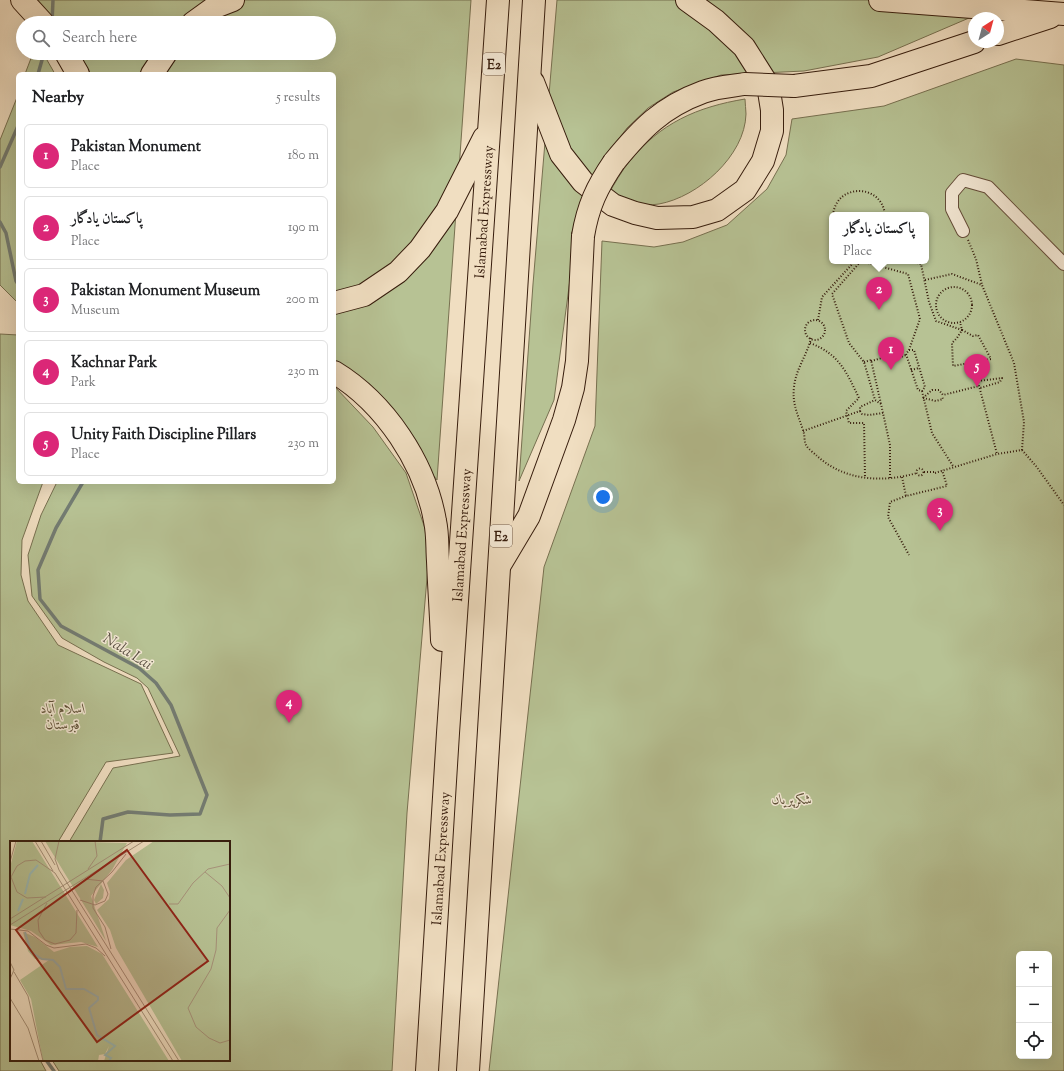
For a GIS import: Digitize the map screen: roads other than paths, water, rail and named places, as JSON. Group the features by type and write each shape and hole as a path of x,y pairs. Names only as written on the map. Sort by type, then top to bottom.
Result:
{"highway":[{"path":"22,0 37,16"},
{"path":"203,16 215,7 233,0"},
{"name":"Islamabad Expressway","path":"427,1071 448,733 498,0"},
{"name":"E2","path":"468,1071 534,0"},
{"path":"530,75 561,154 583,182 613,205 635,214 657,218 693,217 717,210 745,190 763,161 772,131 772,110 768,86 744,47 716,21 687,0"},
{"path":"880,0 1062,14"},
{"path":"1004,32 1062,14"},
{"path":"499,566 529,516 564,420 573,388 577,361 584,236 587,213 603,178 638,132 670,106 704,91 745,84 794,86 871,76 968,44"},
{"path":"153,72 161,60"},
{"path":"336,302 364,295 398,272 420,248 447,211 489,128"},
{"path":"336,373 360,391 376,407 395,432 422,476 432,505 436,523 448,733"}],"street":[{"path":"963,231 952,209 952,193 963,180 988,187 1064,264"}],"waterway":[{"name":"Nala Lai","path":"52,16 53,0"},
{"name":"Nala Lai","path":"39,72 42,60"},
{"name":"Nala Lai","path":"0,167 16,131"},
{"name":"Nala Lai","path":"0,222 6,233 16,281"},
{"name":"Nala Lai","path":"82,484 56,528 38,570 40,599 61,626 139,668 156,683 171,705 207,795 200,814 170,815 128,812 103,819 100,841"},
{"name":"Nala Lai","path":"47,1061 54,1071"}],"place":[{"name":"پاکستان یادگار","path":"879,310"},
{"name":"Pakistan Monument","path":"891,370"},
{"name":"Unity Faith Discipline Pillars","path":"977,387"},
{"name":"Pakistan Monument Museum","path":"940,531"},
{"name":"Kachnar Park","path":"289,723"}],"park label":[{"name":"اسلام آباد قبرستان","path":"63,716"},
{"name":"شکرپریاں","path":"792,799"}]}
